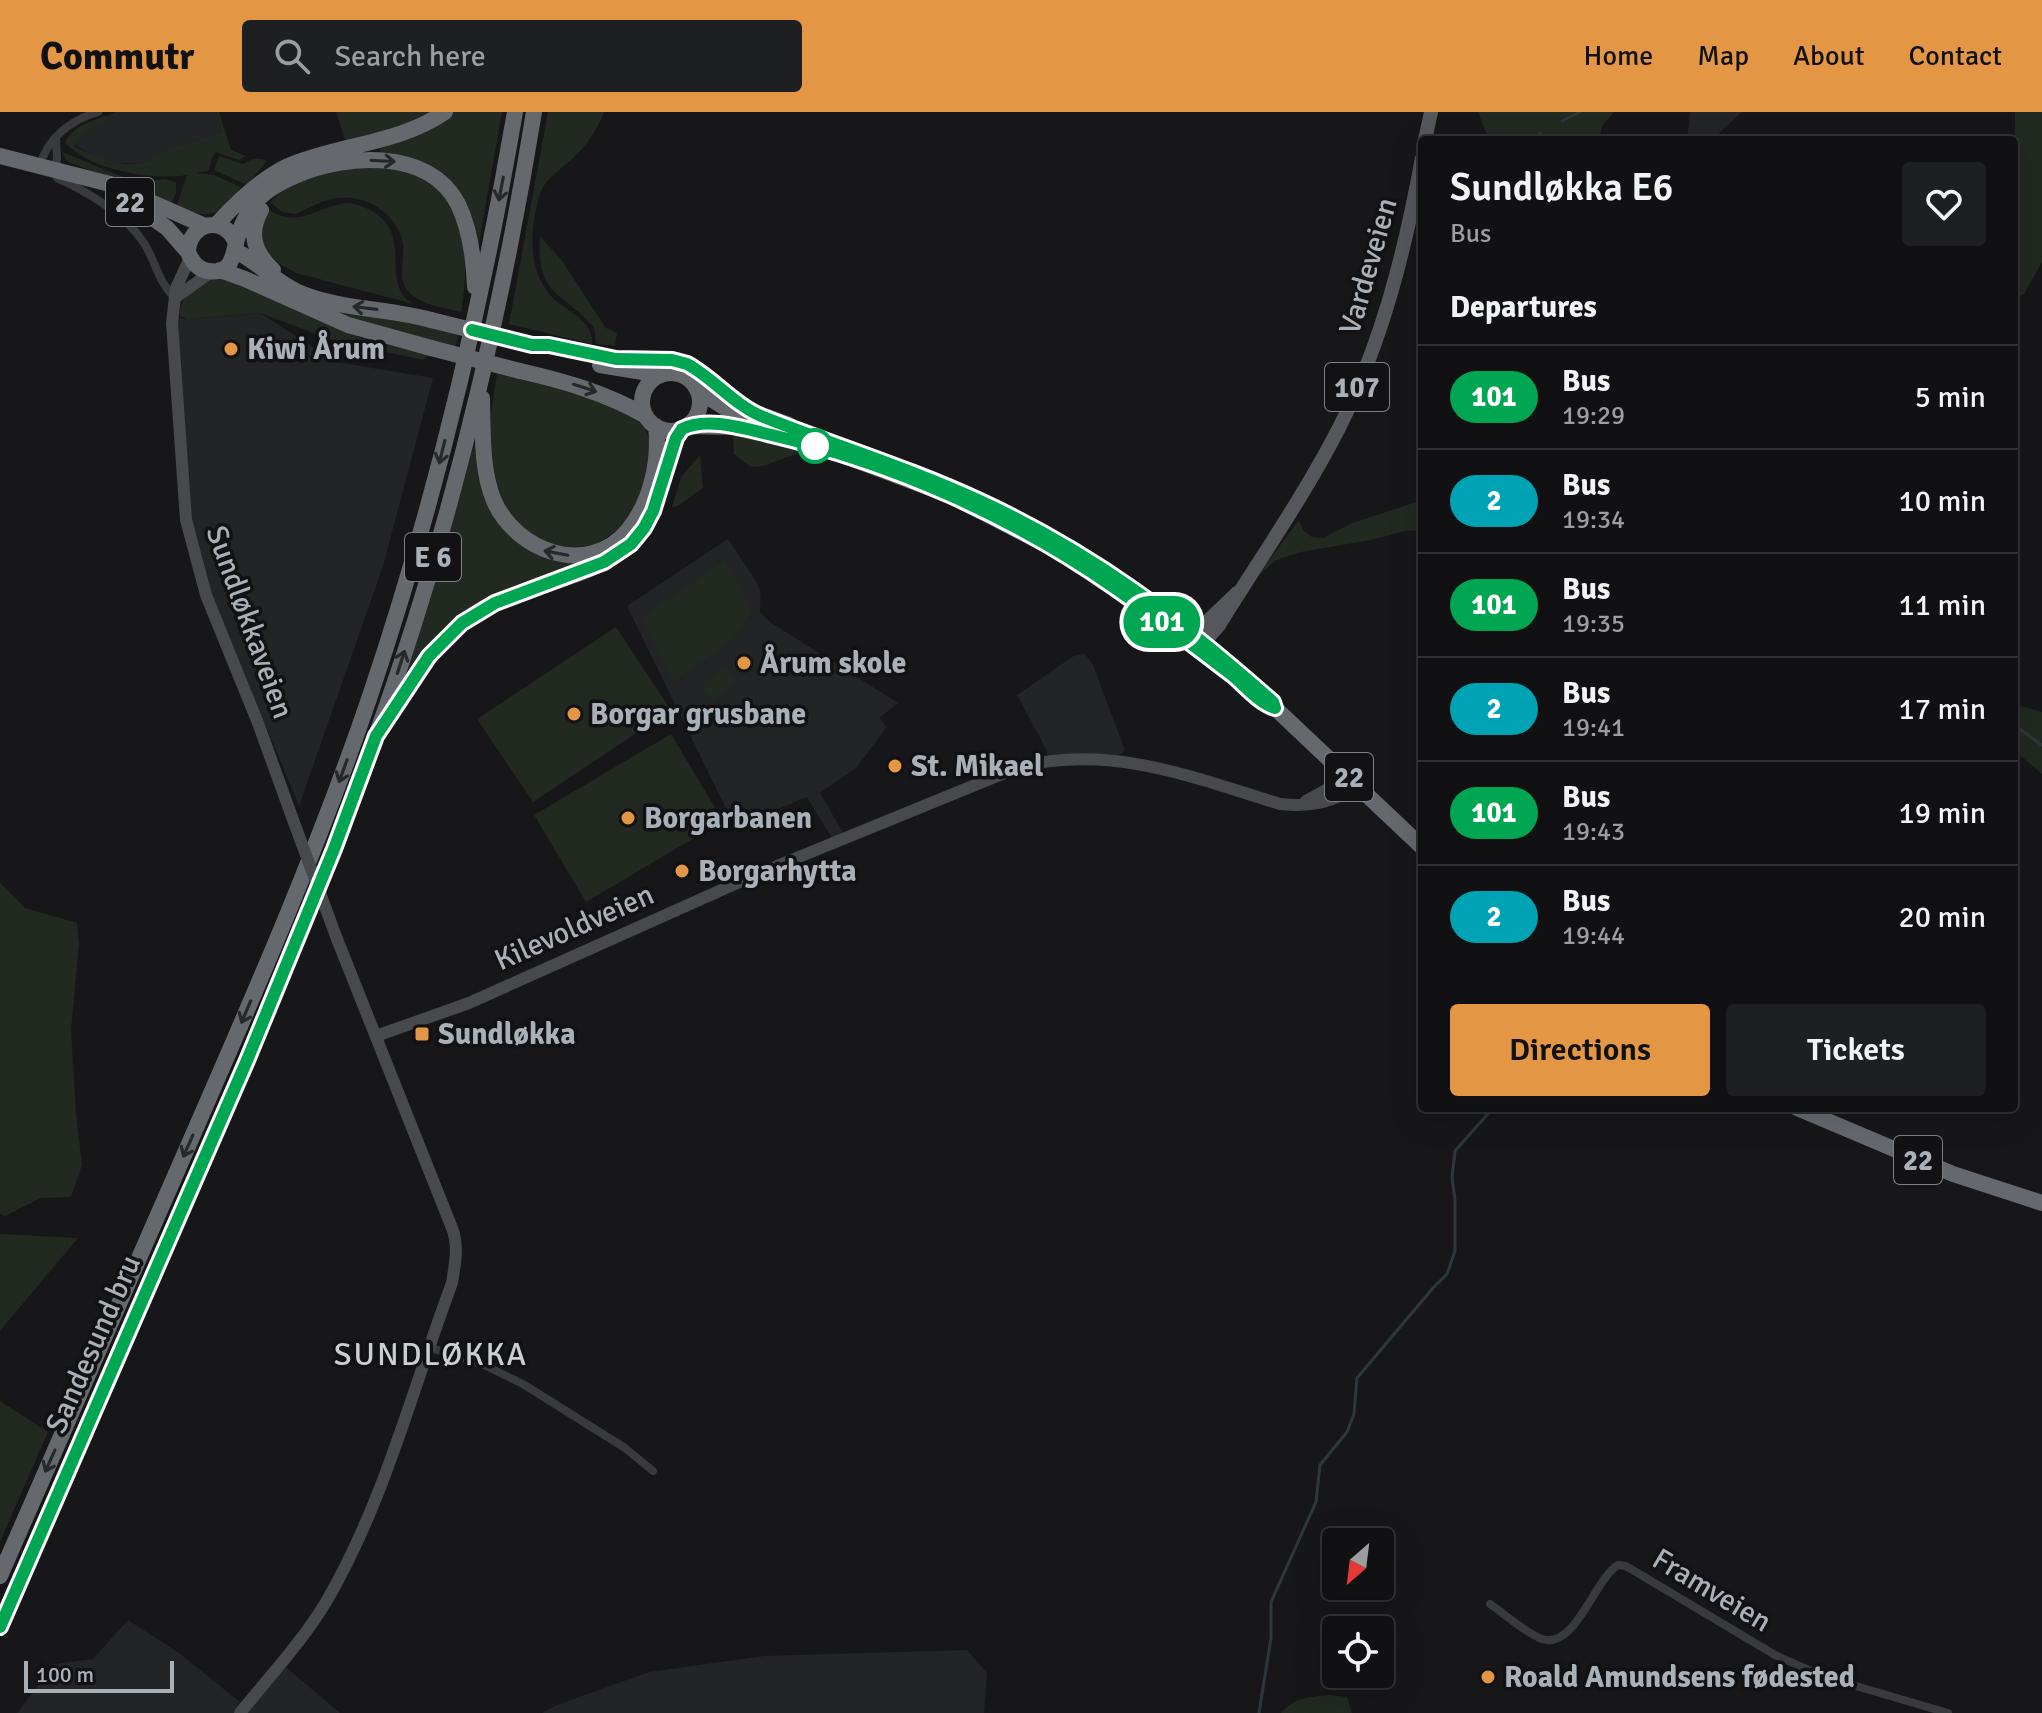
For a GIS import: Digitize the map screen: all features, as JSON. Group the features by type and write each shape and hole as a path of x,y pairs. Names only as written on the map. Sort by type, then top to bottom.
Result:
{"highway":[{"path":"210,225 268,177 289,166 411,130 445,112"},
{"name":"E 6","path":"476,309 515,112"},
{"name":"E 6","path":"376,736 423,593 482,376 514,229 534,112"},
{"name":"22","path":"0,156 110,184 229,231 236,247 272,277 300,293 342,305 410,314 619,370 678,374 730,411 932,480 1020,520 1108,571 1198,640 1418,843"},
{"name":"E 6","path":"236,247 252,206 269,189 312,169 355,161 402,163 422,170 450,192 463,216 472,257 476,309"},
{"name":"22","path":"53,169 107,190 151,215 199,268 245,279 348,325 586,388 614,399 669,431 685,427 739,427 803,442 951,496 1016,527 1198,640"},
{"path":"281,183 259,213 253,240 266,262 300,293"},
{"name":"22","path":"189,255 191,236 210,225"},
{"path":"216,271 231,263 236,247"},
{"name":"Sandesund bru","path":"0,1576 291,905 369,698 428,505 476,309"},
{"name":"22","path":"532,345 549,345 616,359 672,360 687,364 753,412 787,424 801,433"},
{"path":"651,421 643,400 644,392 661,375"},
{"name":"E 6","path":"482,376 485,457 493,499 518,535 555,555 587,554 609,545 627,531 645,502 656,465 651,421"},
{"path":"685,427 694,420 700,406 697,390"},
{"name":"E 6","path":"376,736 429,656 462,623 495,603 604,562 631,544 653,511 676,438 685,427"},
{"name":"Sandesund bru","path":"0,1627 237,1083 307,917 376,736"},
{"name":"22","path":"1806,1112 1939,1168 2042,1203"}],"main road":[{"path":"1426,136 1431,112"},
{"name":"Vardeveien","path":"1198,640 1219,625 1325,454 1366,367 1389,305 1418,179"},
{"name":"Sundløkkaveien","path":"189,255 176,288 172,323 186,520 206,595 258,723 376,1036"},
{"path":"175,298 216,271"},
{"name":"Kilevoldveien","path":"376,1036 473,1002 755,875 1019,767 1048,760 1114,759 1160,768 1280,804 1294,805 1351,778"},
{"path":"240,1713 311,1626 348,1559 394,1452 452,1283 457,1242 376,1036"}],"street":[{"path":"98,112 73,122 47,146 53,169 57,178 76,186 113,211 135,232 144,243 165,289 175,298"},
{"path":"53,169 57,159 56,137"},
{"path":"428,1347 484,1365 523,1384 625,1448 653,1471"},
{"name":"Framveien","path":"1490,1604 1541,1639 1553,1640 1571,1631 1607,1575 1618,1565 1626,1566 1775,1655 1822,1676 1948,1713"}],"shaded area":[{"path":"115,112 216,112 222,132 151,155 152,161 144,164 105,162 72,143 73,134"},
{"path":"216,112 219,112 231,150 246,156 239,160 216,152 209,170 197,173 214,175 245,189 214,213 198,213 176,207 187,175 139,175 106,167 65,143 77,129 105,116 109,120 83,132 74,143 75,147 113,162 132,164 152,161 150,155 222,132"},
{"path":"336,112 437,112 395,130 346,142"},
{"path":"453,112 502,112 477,254 459,196 380,154 379,143 445,118"},
{"path":"548,112 604,112 587,143 543,188 533,233 534,260 543,284 556,301 588,328 592,344 509,324"},
{"path":"1478,112 1614,112 1602,126 1600,136 1487,136"},
{"path":"1690,112 1742,112 1716,136 1686,136"},
{"path":"2015,112 2042,112 2042,262 2024,294 2018,297 2018,136 2015,136"},
{"path":"62,152 128,179 176,182 171,205 68,162"},
{"path":"219,156 243,164 255,159 267,161 247,185 214,170"},
{"path":"348,167 405,169 425,178 441,191 460,227 464,248 461,312 416,298 405,287 400,233 379,208 359,199 337,198 296,214 282,212 270,202 289,184"},
{"path":"351,203 373,212 386,224 393,237 397,281 402,294 413,304 290,270 271,255 257,224 267,208 278,215 298,217"},
{"path":"540,236 562,261 606,328 617,333 615,346 596,344 594,327 553,290 542,270"},
{"path":"222,277 360,338 429,355 423,360 333,340 260,313 187,319 180,316 180,308 187,295 200,285"},
{"path":"295,297 459,333 455,347 358,323"},
{"path":"260,313 336,362 433,378 383,566 299,806 208,587 190,520 177,318"},
{"path":"497,374 592,399 627,414 644,428 650,450 641,494 628,518 600,542 576,550 553,548 524,528 508,512 496,489 491,462 491,416"},
{"path":"478,432 497,518 575,560 574,566 511,588 453,620 425,650 403,685"},
{"path":"733,435 804,451 763,466 751,467 734,454"},
{"path":"700,455 703,488 672,507 681,477"},
{"path":"1418,501 1418,530 1301,552 1276,560 1256,578 1299,520 1303,530 1312,537 1323,538 1352,523"},
{"name":"Årum skole","path":"728,539 754,578 761,592 760,612 770,622 898,703 879,718 887,727 856,768 820,793 846,838 834,842 807,797 735,827 627,606"},
{"path":"725,560 752,611 731,642 673,682 641,618"},
{"name":"Borgar grusbane","path":"616,627 671,710 533,802 477,719"},
{"path":"1085,654 1093,665 1125,750 1114,759 1048,760 1047,751 1017,695 1075,655"},
{"path":"726,665 738,681 712,701 700,686"},
{"path":"2018,705 2042,712 2042,774 2018,753"},
{"name":"Borgarbanen","path":"671,734 723,821 586,902 534,815"},
{"path":"0,883 25,908 77,923 79,944 71,1030 82,1165 71,1197 41,1198 5,1216 0,1214"},
{"path":"0,1234 78,1238 0,1331"},
{"path":"0,1401 48,1432 0,1542"},
{"path":"128,1620 179,1653 245,1706 281,1663 340,1713 17,1713 55,1664 93,1659"},
{"path":"967,1650 987,1673 984,1713 542,1713 649,1672 764,1656"},
{"path":"1330,1695 1347,1697 1352,1713 1281,1713 1297,1701"}],"waterway":[{"path":"1562,121 1580,112"},
{"path":"2018,728 2042,745"},
{"path":"1259,1713 1271,1638 1271,1602 1316,1502 1320,1465 1347,1432 1354,1414 1357,1378 1447,1274 1455,1251 1452,1178 1455,1151 1489,1112"}],"bus line":[{"name":"101","path":"0,1627 248,1058 334,849 376,736 429,656 462,623 495,603 604,562 631,544 653,511 676,438 682,429 703,424 739,427 803,442 887,471 979,509 1084,567 1194,645 1275,708 1273,702 1195,633 1132,587 1049,536 983,502 762,416 687,364 672,360 616,359 549,345 532,345 472,330"}],"place":[{"name":"Kiwi Årum","path":"231,349"},
{"name":"Årum skole","path":"744,663"},
{"name":"Borgar grusbane","path":"574,714"},
{"name":"St. Mikael","path":"895,766"},
{"name":"Borgarbanen","path":"628,818"},
{"name":"Borgarhytta","path":"682,871"},
{"name":"Sundløkka","path":"422,1034"},
{"name":"Roald Amundsens fødested","path":"1488,1677"}],"district":[{"name":"SUNDLØKKA","path":"431,1354"}]}
